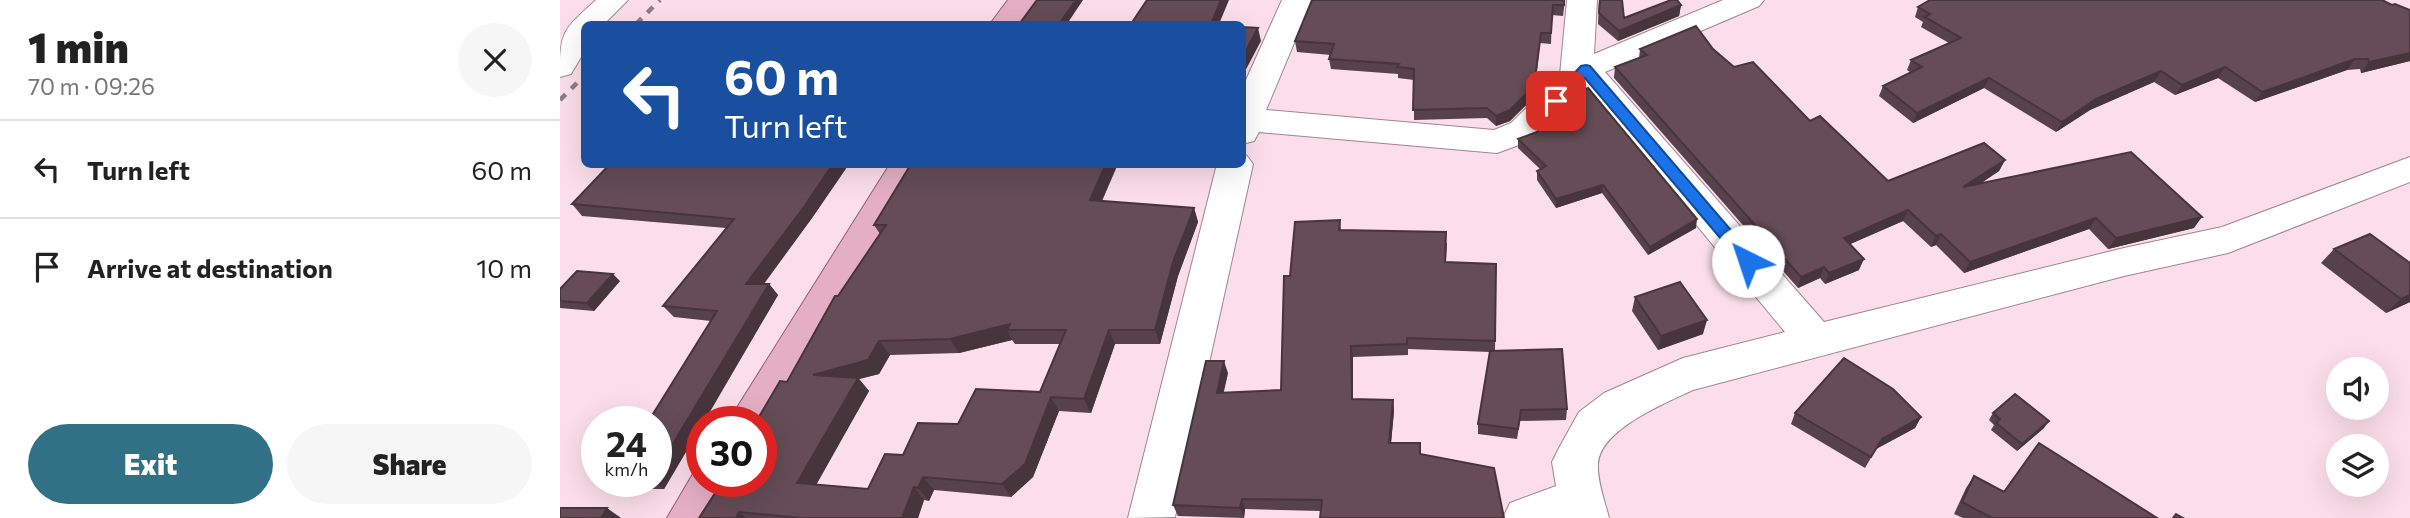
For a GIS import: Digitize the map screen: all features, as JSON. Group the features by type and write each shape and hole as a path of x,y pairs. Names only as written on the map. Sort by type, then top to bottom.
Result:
{"main road":[{"path":"1007,21 1024,0"},
{"path":"760,406 906,168"},
{"path":"691,518 703,497"}],"street":[{"path":"1246,119 1297,0"},
{"path":"1582,0 1581,74 1815,340"},
{"path":"1246,124 1497,142 1524,131 1581,74 1749,0"},
{"path":"589,21 610,1"},
{"path":"560,67 577,33"},
{"path":"1150,518 1234,168"},
{"path":"1527,518 1583,508 1575,462 1595,425 1619,406 1683,376 2124,262 2228,239 2410,169"}],"building":[{"path":"1037,0 1076,0 1061,21 1021,21"},
{"path":"1147,0 1221,0 1212,21 1133,21"},
{"path":"1312,0 1564,0 1564,5 1553,5 1551,33 1541,33 1534,86 1510,110 1496,116 1487,108 1413,110 1414,69 1397,67 1399,64 1329,59 1334,44 1295,41"},
{"path":"1600,0 1622,0 1624,18 1671,0 1677,0 1681,5 1619,31 1599,13"},
{"path":"1930,0 2382,0 2410,10 2410,53 2369,62 2368,59 2355,59 2262,92 2225,67 2182,85 2161,71 2096,99 2062,122 1989,78 1917,113 1883,86 1922,67 1911,60 1961,38 1925,17 1930,14 1918,7"},
{"path":"1696,26 1713,49 1734,67 1753,62 1810,121 1820,116 1888,181 1984,143 2005,160 1963,187 2131,152 2202,217 2116,238 2096,218 1970,262 1941,234 1936,236 1908,210 1844,238 1864,259 1829,273 1824,267 1801,277 1615,67 1647,55 1640,49"},
{"path":"1246,27 1258,28 1246,50"},
{"path":"1588,88 1697,219 1650,247 1603,185 1556,199 1537,171 1546,166 1518,139 1537,132 1575,94"},
{"path":"606,168 830,168 746,284 769,284 696,406 686,406 686,422 672,445 672,406 658,406 717,311 663,306 734,219 572,204"},
{"path":"909,168 1104,168 1090,200 1194,208 1173,262 1155,330 1109,330 1084,399 1051,397 1025,464 1002,484 923,477 918,488 914,487 902,518 802,518 739,512 736,518 699,518 712,497 777,497 777,406 765,406 780,381 787,382 835,296 838,296 886,225 874,225","holes":["1010,324 1007,330 1066,330 1040,392 976,389 958,424 918,423 903,455 885,454 868,489 797,483 858,378 813,375 868,360 879,341 950,339"]},
{"path":"1340,220 1339,230 1446,232 1445,262 1496,264 1495,341 1407,338 1407,344 1351,346 1352,399 1393,400 1389,443 1420,443 1420,454 1494,468 1504,518 1320,518 1322,500 1242,499 1240,508 1173,505 1206,361 1224,361 1217,393 1281,390 1284,276 1290,276 1295,222"},
{"path":"2370,234 2410,263 2410,295 2401,299 2334,249"},
{"path":"577,271 613,274 587,303 560,301 560,289"},
{"path":"1680,282 1707,320 1661,336 1635,297"},
{"path":"1562,349 1567,409 1521,410 1518,429 1478,424 1490,351"},
{"path":"1844,358 1893,389 1921,417 1882,439 1871,457 1795,413"},
{"path":"2015,394 2049,421 2022,444 1996,423 2000,419 1993,413"},
{"path":"2039,443 2157,518 1992,518 1962,502 1974,476 2004,492"},
{"path":"560,508 607,508 601,518 560,518"}],"railway":[{"path":"639,21 660,0"},
{"path":"560,100 581,79"}],"route":[{"path":"1556,101 1586,69 1748,261"}]}
